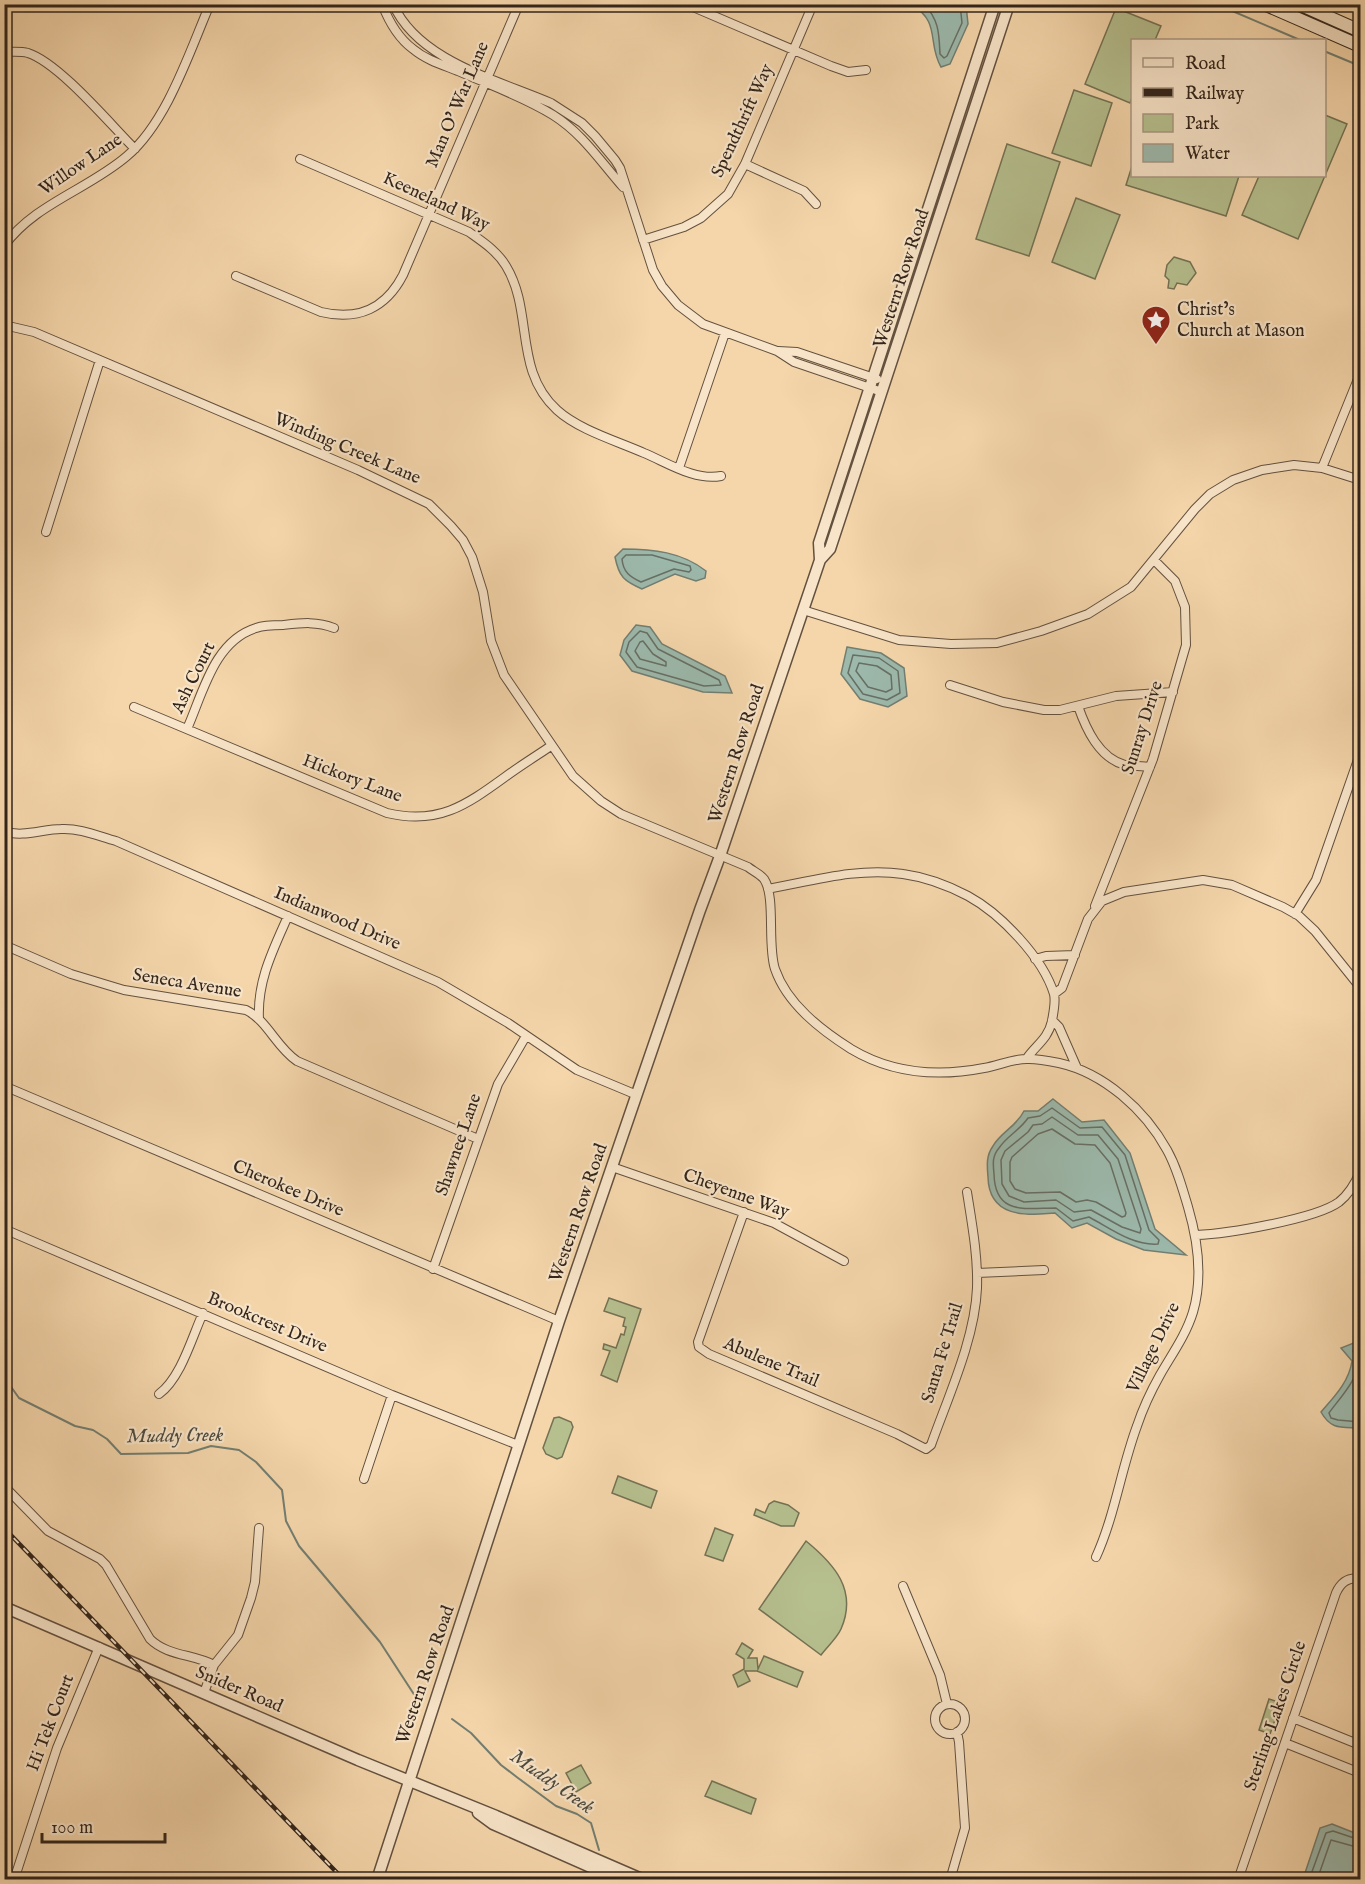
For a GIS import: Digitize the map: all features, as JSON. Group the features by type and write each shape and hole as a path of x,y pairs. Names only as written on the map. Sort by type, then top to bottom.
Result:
{"main road":[{"path":"1264,4 1360,46"},
{"path":"1299,4 1360,31"}],"street":[{"name":"Willow Lane","path":"4,246 24,224 112,168 135,149 152,130 210,4"},
{"path":"382,4 396,32 413,50 429,59 487,80"},
{"path":"393,4 405,26 423,44 567,124 590,145 626,189 653,270 670,296 692,317 725,333 777,351 797,352 884,387"},
{"name":"Man O’ War Lane","path":"236,276 333,315 358,314 380,304 397,286 519,4"},
{"path":"686,4 842,71 866,70"},
{"name":"Spendthrift Way","path":"643,240 684,226 711,211 728,194 745,164 813,4"},
{"name":"Western Row Road","path":"376,1880 559,1321 820,560 819,543 995,4"},
{"name":"Western Row Road","path":"820,560 830,549 1009,4"},
{"path":"4,52 27,53 49,65 135,149"},
{"name":"Keeneland Way","path":"300,159 469,232 484,242 505,265 519,299 531,371 536,382 550,403 563,415 703,478 721,476"},
{"path":"745,164 804,191 816,204"},
{"name":"Winding Creek Lane","path":"4,324 34,332 367,474 429,504 463,540 472,557 479,574 496,658 513,691 573,776 601,801 644,824 720,856"},
{"path":"680,468 725,333"},
{"path":"46,532 100,360"},
{"path":"1322,468 1360,374"},
{"path":"803,610 898,640 951,644 997,643 1041,631 1088,614 1131,587 1195,509 1210,495 1233,480 1278,466 1294,465 1322,468 1360,480"},
{"name":"Sunray Drive","path":"1054,994 1062,988 1150,767 1186,645 1185,607 1175,581 1154,560"},
{"name":"Ash Court","path":"188,729 218,658 234,639 261,627 310,623 334,628"},
{"path":"950,685 1026,708 1060,710 1116,696 1173,692"},
{"path":"1078,706 1098,747 1110,757 1124,764 1150,767"},
{"name":"Hickory Lane","path":"134,707 377,810 411,818 443,814 466,804 551,746"},
{"path":"1295,914 1316,880 1360,754"},
{"name":"Indianwood Drive","path":"5,831 19,834 62,828 81,830 116,841 438,982 508,1023 577,1070 637,1095"},
{"path":"720,856 748,867 758,874 768,889 868,873 904,874 951,888 978,902 1011,930 1035,959 1054,994 1052,1020 1046,1037 1027,1058"},
{"path":"1094,909 1107,898 1124,892 1203,880 1232,885 1295,914 1316,931 1360,987"},
{"name":"Village Drive","path":"768,889 772,958 780,980 797,1005 844,1044 881,1064 923,1072 984,1068 1027,1058 1077,1068 1123,1096 1160,1138 1174,1166 1196,1235 1198,1274 1193,1310 1182,1339 1159,1376 1140,1414 1107,1532 1096,1557"},
{"path":"259,1019 258,1002 263,978 288,916"},
{"name":"Seneca Avenue","path":"4,945 94,982 154,997 246,1010 259,1019 287,1055 297,1061 478,1139"},
{"path":"1035,959 1046,956 1075,955"},
{"path":"1052,1020 1059,1027 1077,1068"},
{"name":"Shawnee Lane","path":"433,1269 498,1084 526,1036"},
{"name":"Cherokee Drive","path":"4,1086 559,1321"},
{"name":"Cheyenne Way","path":"612,1167 785,1228 844,1261"},
{"path":"1196,1235 1270,1224 1318,1213 1339,1202 1348,1193 1360,1172"},
{"name":"Santa Fe Trail","path":"929,1449 972,1324 977,1273 968,1192"},
{"name":"Abulene Trail","path":"744,1212 698,1342 699,1347 709,1354 929,1449"},
{"name":"Brookcrest Drive","path":"4,1229 392,1395 518,1445"},
{"path":"977,1273 1044,1270"},
{"path":"159,1394 175,1376 202,1313"},
{"path":"364,1479 392,1395"},
{"path":"4,1486 48,1531 106,1565 150,1639 157,1646 202,1659 214,1665"},
{"path":"204,1693 214,1665 237,1635 251,1598 255,1582 259,1528"},
{"name":"Sterling Lakes Circle","path":"1238,1880 1338,1588 1347,1580 1360,1579"},
{"path":"903,1586 939,1674 947,1704"},
{"name":"Snider Road","path":"4,1607 644,1880"},
{"name":"Hi Tek Court","path":"14,1880 57,1748 99,1647"},
{"path":"947,1704 958,1706 964,1714 965,1722 957,1732 944,1732 936,1723 937,1713 942,1706 947,1704"},
{"path":"1293,1718 1360,1745"},
{"path":"950,1880 964,1828 957,1732"},
{"path":"1285,1743 1360,1773"},
{"name":"Snider Road","path":"461,1802 493,1824 620,1880"}],"green space":[{"path":"1116,8 1161,26 1155,39 1131,39 1130,103 1085,84"},
{"path":"1074,90 1112,103 1091,166 1052,153"},
{"path":"1326,115 1347,124 1326,173"},
{"path":"1007,144 1060,162 1029,256 976,239"},
{"path":"1131,169 1131,177 1239,177 1226,216 1126,185"},
{"path":"1259,177 1324,177 1298,239 1242,215"},
{"path":"1076,198 1120,215 1095,279 1052,262"},
{"path":"1174,257 1190,262 1196,273 1187,285 1177,283 1174,289 1168,288 1169,280 1165,276 1167,265"},
{"path":"609,1298 641,1309 617,1382 601,1375 610,1351 603,1349 604,1344 616,1348 626,1327 623,1326 625,1318 604,1311"},
{"path":"559,1417 571,1422 573,1427 562,1457 557,1459 546,1454 543,1448 554,1418"},
{"path":"618,1476 657,1491 651,1508 612,1493"},
{"path":"774,1501 788,1505 799,1513 794,1526 781,1526 754,1515 756,1509 765,1513 769,1504"},
{"path":"715,1528 733,1535 723,1561 705,1555"},
{"path":"806,1541 834,1569 845,1590 847,1602 846,1615 841,1629 821,1655 759,1609"},
{"path":"742,1643 753,1650 748,1658 757,1658 758,1669 764,1656 803,1672 797,1687 757,1671 745,1671 750,1681 738,1687 733,1675 744,1669 744,1659 736,1654"},
{"path":"1269,1699 1281,1703 1270,1734 1259,1730"},
{"path":"581,1765 591,1783 576,1792 566,1773"},
{"path":"712,1781 756,1799 751,1814 705,1796"}],"water":[{"path":"912,5 966,5 968,24 950,64 941,67 927,18"},
{"path":"623,549 656,551 677,556 706,571 705,578 696,581 675,574 642,589 627,581 618,569 615,557"},
{"path":"636,625 650,627 662,644 725,676 732,693 703,692 632,671 620,655 624,640"},
{"path":"847,647 881,653 904,668 907,696 888,707 860,699 841,674"},
{"path":"1053,1099 1082,1122 1104,1120 1130,1153 1155,1229 1186,1255 1144,1250 1116,1239 1087,1223 1072,1228 1055,1213 1032,1214 1010,1211 1001,1207 995,1200 990,1190 987,1161 989,1153 996,1141 1024,1111 1038,1111"},
{"path":"1360,1335 1360,1428 1333,1425 1321,1412 1348,1376 1352,1361 1341,1348 1354,1343"},
{"path":"1332,1824 1360,1835 1360,1879 1303,1879 1320,1828"}],"waterway":[{"path":"1216,4 1298,39"},
{"path":"1326,52 1360,66"},
{"name":"Muddy Creek","path":"4,1377 19,1398 75,1426 93,1430 107,1439 121,1454 188,1453 211,1446 239,1450 256,1462 282,1490 286,1521 299,1546 380,1642 417,1699"},
{"name":"Muddy Creek","path":"452,1719 471,1733 501,1765 518,1778 556,1806 577,1814 591,1823 599,1850"}],"railway":[{"path":"4,1528 344,1880"}],"place":[{"name":"Christ’s Church at Mason","path":"1156,346"}]}
